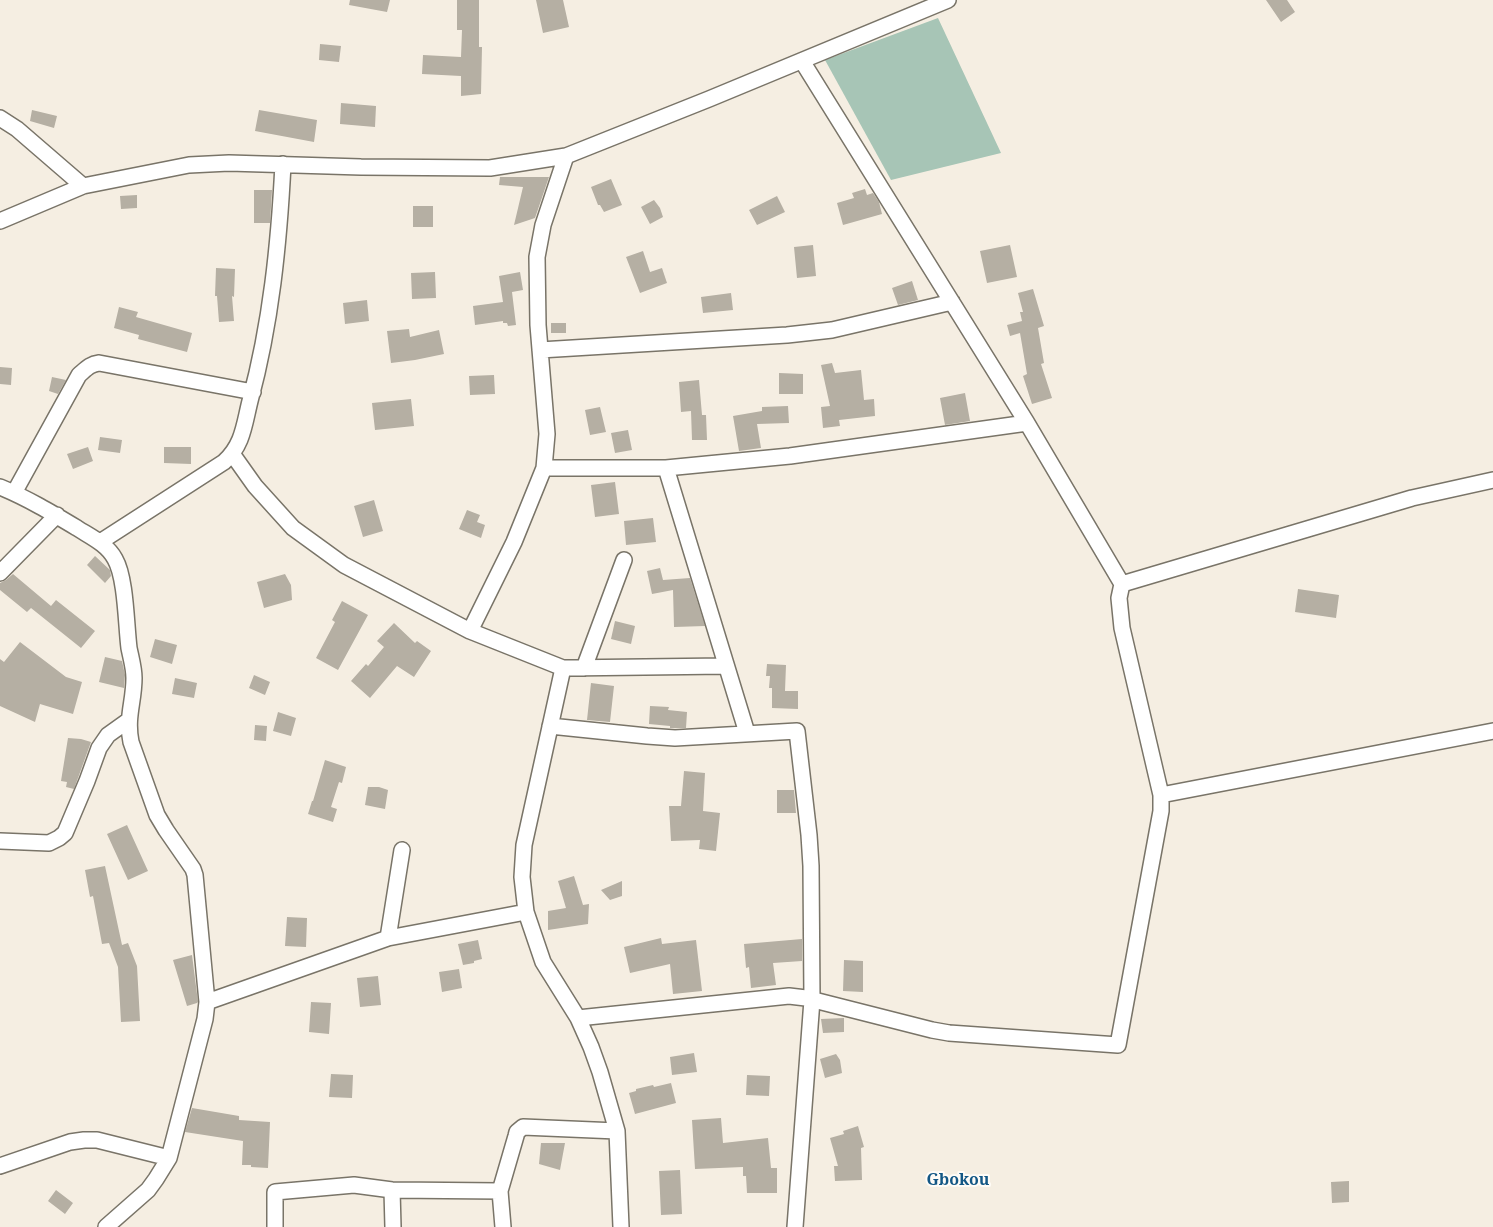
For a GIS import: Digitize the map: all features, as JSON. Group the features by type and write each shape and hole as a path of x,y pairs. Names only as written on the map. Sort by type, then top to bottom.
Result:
{"street":[{"path":"0,221 83,186 189,165 230,162 361,167 490,168 566,156 700,103 948,0"},
{"path":"578,1018 789,996 950,1033 1118,1045 1161,811 1161,795 1122,628 1119,598 1122,584 1027,423 802,61"},
{"path":"0,118 17,129 83,186"},
{"path":"470,631 514,542 544,468 547,434 538,325 537,257 543,225 566,156"},
{"path":"100,542 224,462 233,454 238,446 267,328 280,228 283,164"},
{"path":"540,350 787,335 832,330 952,302"},
{"path":"106,1227 148,1190 169,1158 205,1019 207,1002 195,875 193,869 157,815 131,742 129,720 134,674 129,648 121,571 115,558 108,548 100,542 38,504 7,490 80,376 87,367 93,364 99,363 252,392"},
{"path":"544,468 666,468 790,456 1027,423"},
{"path":"233,454 255,486 293,528 344,565 470,631 563,668 726,666"},
{"path":"666,468 746,733"},
{"path":"1122,584 1403,500 1493,480"},
{"path":"0,573 56,515"},
{"path":"584,668 624,560"},
{"path":"563,668 524,845 522,877 526,912 543,962 578,1018 600,1072 617,1131 621,1227"},
{"path":"0,841 49,843 59,838 65,832 99,748 108,735 129,720"},
{"path":"550,726 675,738 796,731 812,866 812,1000 794,1227"},
{"path":"1161,795 1493,732"},
{"path":"388,938 402,850"},
{"path":"207,1002 388,938 526,912"},
{"path":"503,1227 500,1191 517,1132 524,1127 617,1131"},
{"path":"0,1166 70,1142 84,1140 97,1140 169,1158"},
{"path":"275,1227 275,1192 354,1185 392,1190 500,1191"},
{"path":"392,1190 392,1227"}],"green space":[{"path":"938,18 1001,153 891,180 825,60"}],"building":[{"path":"350,0 390,0 387,12 349,5"},
{"path":"457,0 479,0 479,47 482,47 481,94 461,96 461,76 422,74 423,55 461,57 462,30 457,30"},
{"path":"536,0 563,0 569,27 543,33"},
{"path":"1266,0 1287,0 1295,12 1281,22"},
{"path":"320,44 341,46 339,62 319,60"},
{"path":"341,103 376,106 375,127 340,124"},
{"path":"32,110 57,116 54,128 30,121"},
{"path":"259,110 317,120 314,142 255,131"},
{"path":"500,177 549,177 535,218 514,225 523,187 499,185"},
{"path":"611,179 622,205 604,212 600,205 598,205 591,187"},
{"path":"865,189 867,195 873,193 879,202 882,214 843,225 837,203 854,198 852,193"},
{"path":"254,190 272,190 270,223 254,223"},
{"path":"137,195 137,208 121,209 120,196"},
{"path":"777,196 785,212 757,225 749,210"},
{"path":"654,200 660,208 663,217 650,224 641,207"},
{"path":"413,206 433,206 433,227 413,227"},
{"path":"813,245 816,276 797,278 794,247"},
{"path":"1010,245 1017,277 987,283 980,251"},
{"path":"643,251 650,272 662,268 667,283 640,293 626,257"},
{"path":"216,268 235,269 234,297 232,296 234,321 219,322 217,296 215,296"},
{"path":"435,272 436,298 412,299 411,273"},
{"path":"520,272 523,290 512,292 516,325 508,326 503,321 475,325 473,306 503,302 499,276"},
{"path":"912,281 918,300 898,305 892,288"},
{"path":"1033,289 1044,326 1038,328 1044,363 1041,364 1052,398 1032,404 1023,376 1027,374 1020,333 1010,336 1007,325 1022,321 1020,312 1023,312 1018,293"},
{"path":"731,293 733,310 703,313 701,297"},
{"path":"367,300 369,321 345,324 343,303"},
{"path":"119,307 138,312 136,317 192,333 187,352 138,339 139,335 114,328"},
{"path":"551,323 566,323 566,333 551,333"},
{"path":"409,329 410,337 439,330 444,354 391,363 387,331"},
{"path":"832,363 835,373 861,370 864,400 874,399 875,416 839,420 840,426 823,428 821,407 830,406 821,365"},
{"path":"0,367 12,368 11,385 0,384"},
{"path":"779,373 803,374 803,394 779,394"},
{"path":"494,375 495,394 470,395 469,376"},
{"path":"52,377 66,380 58,394 49,391"},
{"path":"699,380 702,415 706,415 707,440 692,440 691,411 681,412 679,382"},
{"path":"965,393 970,421 945,425 940,398"},
{"path":"411,399 414,426 375,430 372,403"},
{"path":"788,406 789,423 757,424 761,448 739,451 733,416 762,411 762,407"},
{"path":"600,407 606,432 590,435 585,410"},
{"path":"628,430 632,450 615,453 611,433"},
{"path":"100,437 122,440 120,453 98,450"},
{"path":"88,447 93,461 73,469 67,454"},
{"path":"164,447 191,447 191,464 164,463"},
{"path":"615,482 619,514 595,517 591,485"},
{"path":"374,500 383,531 363,537 354,506"},
{"path":"467,510 480,515 477,522 485,525 481,538 459,529"},
{"path":"653,518 656,542 626,545 624,521"},
{"path":"95,556 110,570 111,576 105,583 87,565"},
{"path":"660,568 663,580 690,578 705,626 674,627 673,590 652,594 647,571"},
{"path":"13,574 51,606 56,600 95,631 81,648 31,608 27,612 0,590 0,583"},
{"path":"285,574 291,585 292,600 264,608 257,582"},
{"path":"1298,589 1339,595 1336,618 1295,612"},
{"path":"342,601 368,615 338,670 316,658 335,622 332,620"},
{"path":"615,621 635,626 631,644 611,639"},
{"path":"394,623 415,643 417,641 431,651 414,677 397,666 370,698 351,681 366,664 368,666 384,647 377,641"},
{"path":"155,639 177,645 172,664 150,657"},
{"path":"20,642 66,677 82,682 73,714 40,704 35,722 0,706 0,659 4,662"},
{"path":"105,657 122,661 125,675 124,688 99,682"},
{"path":"767,664 786,665 785,691 798,691 798,709 772,708 772,688 769,688 770,676 766,676"},
{"path":"254,675 270,682 265,695 249,688"},
{"path":"175,678 197,683 194,698 172,694"},
{"path":"591,683 614,686 610,722 587,720"},
{"path":"650,706 669,707 668,710 687,712 686,728 670,728 670,726 649,724"},
{"path":"278,712 296,718 291,736 273,731"},
{"path":"255,725 267,726 266,741 254,740"},
{"path":"68,738 91,742 74,789 66,787 67,782 61,781"},
{"path":"325,760 346,767 342,783 339,782 331,807 337,809 333,822 308,814"},
{"path":"684,771 705,773 703,811 720,813 716,851 699,849 700,840 671,841 669,806 681,806"},
{"path":"368,787 379,787 388,790 385,809 365,805"},
{"path":"777,790 794,790 796,813 777,813"},
{"path":"127,825 148,871 128,880 107,834"},
{"path":"105,866 122,945 128,943 137,966 140,1021 121,1022 118,967 109,943 102,944 93,896 90,897 85,870"},
{"path":"574,876 583,905 589,904 588,924 548,930 548,911 566,908 558,881"},
{"path":"622,881 622,896 610,900 601,890"},
{"path":"287,917 307,918 306,947 285,946"},
{"path":"661,938 662,944 696,940 702,991 673,994 670,964 630,973 624,947"},
{"path":"802,939 802,961 773,963 776,985 751,988 749,967 746,968 744,944"},
{"path":"478,940 482,959 463,965 458,944"},
{"path":"192,955 198,1002 187,1006 173,960"},
{"path":"844,960 863,961 863,992 843,991"},
{"path":"459,969 462,988 442,992 439,972"},
{"path":"378,976 381,1005 360,1007 357,978"},
{"path":"311,1002 331,1003 329,1034 309,1032"},
{"path":"844,1018 844,1032 823,1033 821,1019"},
{"path":"694,1053 697,1072 672,1075 670,1057"},
{"path":"836,1054 840,1060 842,1073 825,1078 820,1059"},
{"path":"331,1074 353,1075 352,1098 329,1097"},
{"path":"747,1075 770,1076 769,1096 746,1095"},
{"path":"671,1083 676,1103 635,1114 629,1093 636,1091 636,1089"},
{"path":"192,1108 239,1116 239,1120 270,1122 268,1168 242,1165 243,1141 185,1132"},
{"path":"721,1118 723,1143 768,1138 771,1168 777,1168 777,1193 747,1193 746,1176 743,1176 743,1167 695,1169 692,1120"},
{"path":"858,1126 864,1147 861,1148 862,1180 835,1181 834,1166 838,1166 830,1138 844,1134 843,1131"},
{"path":"541,1143 565,1143 560,1170 539,1164"},
{"path":"680,1170 682,1214 661,1215 659,1171"},
{"path":"1349,1181 1349,1202 1332,1203 1331,1182"},
{"path":"56,1190 73,1203 65,1214 48,1201"}],"district":[{"name":"Gbokou","path":"958,1180"}]}
